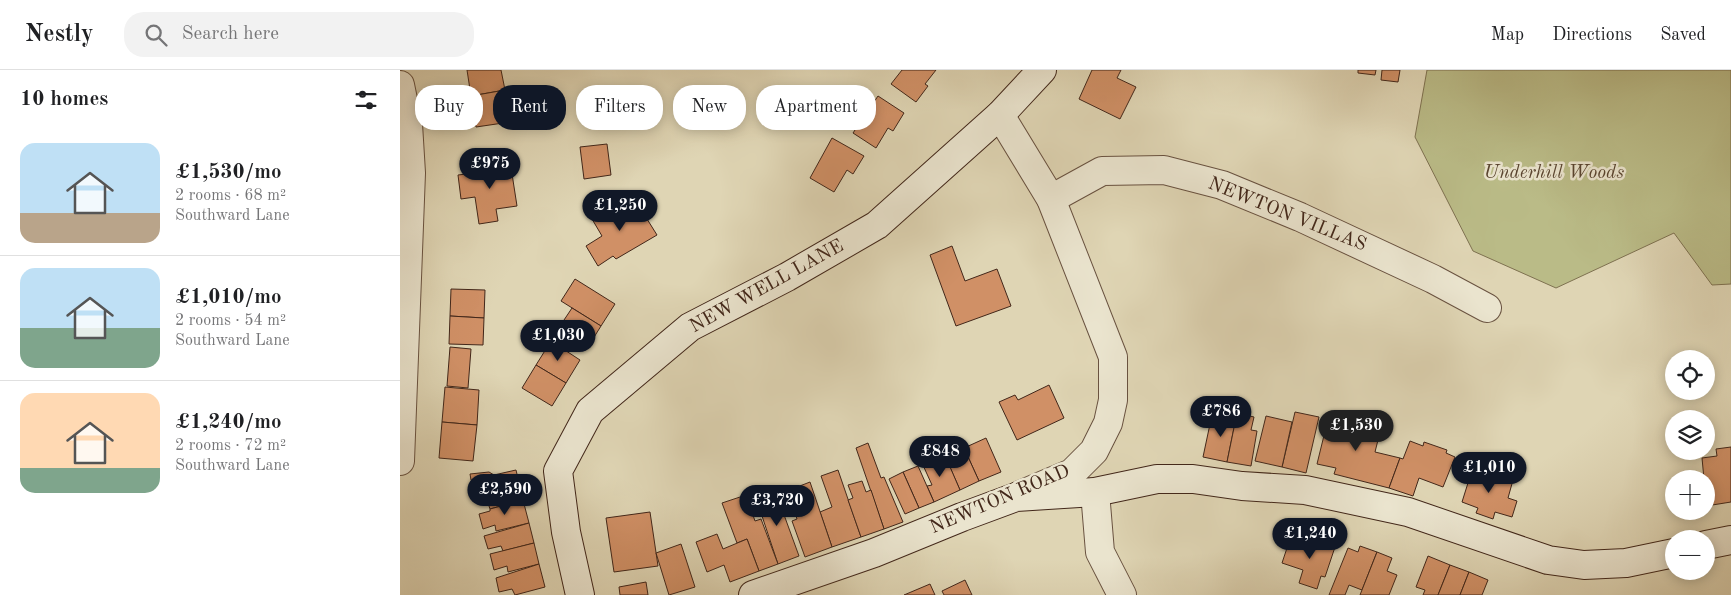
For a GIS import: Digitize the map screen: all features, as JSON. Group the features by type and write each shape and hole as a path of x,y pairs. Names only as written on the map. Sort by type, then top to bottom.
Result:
{"street":[{"path":"1000,115 1042,70"},
{"path":"400,85 408,124 411,173 400,460"},
{"name":"NEWTON ROAD","path":"753,595 874,553 962,516 1016,497 1072,473 1094,451 1108,423 1113,400 1113,357 1051,199 1000,115"},
{"name":"NEW WELL LANE","path":"580,595 566,532 558,471 590,411 690,327 877,226 1000,115"},
{"name":"NEWTON VILLAS","path":"1051,199 1102,171 1164,170 1222,184 1300,217 1433,279 1487,308"},
{"path":"1016,497 1095,492 1158,480 1193,479 1242,486 1305,490 1408,512 1548,560 1584,565 1626,563 1665,554"},
{"path":"1095,492 1100,552 1122,595"},
{"path":"1715,543 1731,540"}],"green space":[{"name":"Underhill Woods","path":"1427,70 1731,70 1731,284 1712,285 1674,233 1556,288 1473,251 1415,137"}],"building":[{"path":"467,70 501,70 504,85 493,85 493,92 483,94 483,85 469,85"},
{"path":"902,70 936,70 925,84 928,86 916,102 891,84"},
{"path":"1092,70 1121,70 1117,78 1136,87 1120,119 1079,99"},
{"path":"1358,70 1376,70 1375,75 1358,73"},
{"path":"1382,70 1400,70 1398,82 1381,80"},
{"path":"493,92 493,124 483,126 483,94"},
{"path":"878,96 904,113 893,131 888,128 876,148 853,133 855,130 876,130 876,99"},
{"path":"832,138 864,156 853,174 847,170 834,192 810,178"},
{"path":"607,144 611,175 584,179 580,147"},
{"path":"510,161 517,206 496,209 498,221 479,224 475,197 461,199 458,175 483,172 483,165"},
{"path":"627,197 638,214 642,211 657,235 616,259 613,256 598,266 586,246 602,236 592,219"},
{"path":"952,246 965,281 997,269 1011,306 956,326 930,255"},
{"path":"575,279 615,304 601,326 561,301"},
{"path":"451,289 485,290 484,318 450,316"},
{"path":"572,308 601,326 586,350 556,332"},
{"path":"450,316 484,318 483,345 449,344"},
{"path":"551,341 580,360 566,383 536,365"},
{"path":"450,347 471,349 468,388 447,386"},
{"path":"536,365 566,383 552,406 522,388"},
{"path":"1049,385 1064,418 1017,440 999,402 1015,395 1018,400"},
{"path":"445,387 479,390 477,425 442,422"},
{"path":"1222,411 1237,413 1227,462 1203,457 1210,424 1219,425"},
{"path":"1295,412 1319,417 1306,473 1282,467"},
{"path":"1237,413 1254,417 1251,430 1257,431 1251,466 1227,462"},
{"path":"1329,415 1381,428 1375,452 1400,458 1389,488 1334,474 1336,468 1317,464"},
{"path":"1266,416 1292,422 1282,467 1255,461"},
{"path":"442,422 477,425 473,461 439,458"},
{"path":"986,438 1001,472 979,481 964,448"},
{"path":"1410,441 1423,446 1424,442 1447,450 1446,453 1455,457 1443,487 1419,478 1413,496 1389,488 1400,458 1403,459"},
{"path":"868,443 881,478 884,477 903,522 884,529 856,448"},
{"path":"1731,447 1731,502 1715,505 1715,470 1703,470 1702,460 1715,460 1715,456 1717,456 1716,449"},
{"path":"964,448 979,481 960,490 945,456"},
{"path":"944,453 960,490 934,502 927,486 932,485 922,463"},
{"path":"918,466 934,502 919,508 903,472"},
{"path":"1473,467 1513,480 1508,498 1517,501 1512,517 1495,512 1493,519 1476,513 1478,508 1462,502"},
{"path":"516,470 523,500 490,509 483,488 471,480 470,474 489,472 494,475"},
{"path":"838,470 861,537 832,547 820,512 832,507 821,476"},
{"path":"903,472 919,508 905,514 889,479"},
{"path":"862,481 866,492 871,490 884,529 861,537 848,500 853,498 848,485"},
{"path":"810,482 832,547 805,557 792,521 797,519 792,504 797,502 792,489"},
{"path":"775,490 799,556 778,564 756,498"},
{"path":"746,495 755,521 761,519 778,564 759,571 747,539 737,543 722,503"},
{"path":"523,500 529,523 496,531 495,525 483,529 479,514"},
{"path":"650,512 658,566 614,572 606,518"},
{"path":"529,523 534,543 503,551 501,546 488,549 484,536"},
{"path":"717,534 723,549 747,539 759,571 730,582 724,565 707,572 696,542"},
{"path":"1313,536 1336,544 1325,577 1321,576 1317,589 1299,583 1303,570 1282,563 1290,539 1310,546"},
{"path":"534,543 539,564 508,572 507,566 494,570 490,554"},
{"path":"681,544 695,587 669,595 656,553"},
{"path":"1360,546 1377,552 1362,590 1349,585 1345,595 1329,595 1348,548 1358,552"},
{"path":"1377,552 1392,558 1387,571 1397,575 1389,595 1360,595"},
{"path":"1428,556 1450,565 1438,595 1423,595 1425,590 1416,587"},
{"path":"539,564 545,587 515,595 512,589 499,592 496,578"},
{"path":"1450,565 1469,572 1460,595 1438,595"},
{"path":"1469,572 1488,580 1482,595 1460,595"},
{"path":"965,580 972,595 944,595 942,591"},
{"path":"646,582 648,595 620,595 619,587"},
{"path":"930,584 935,595 904,595"}]}
